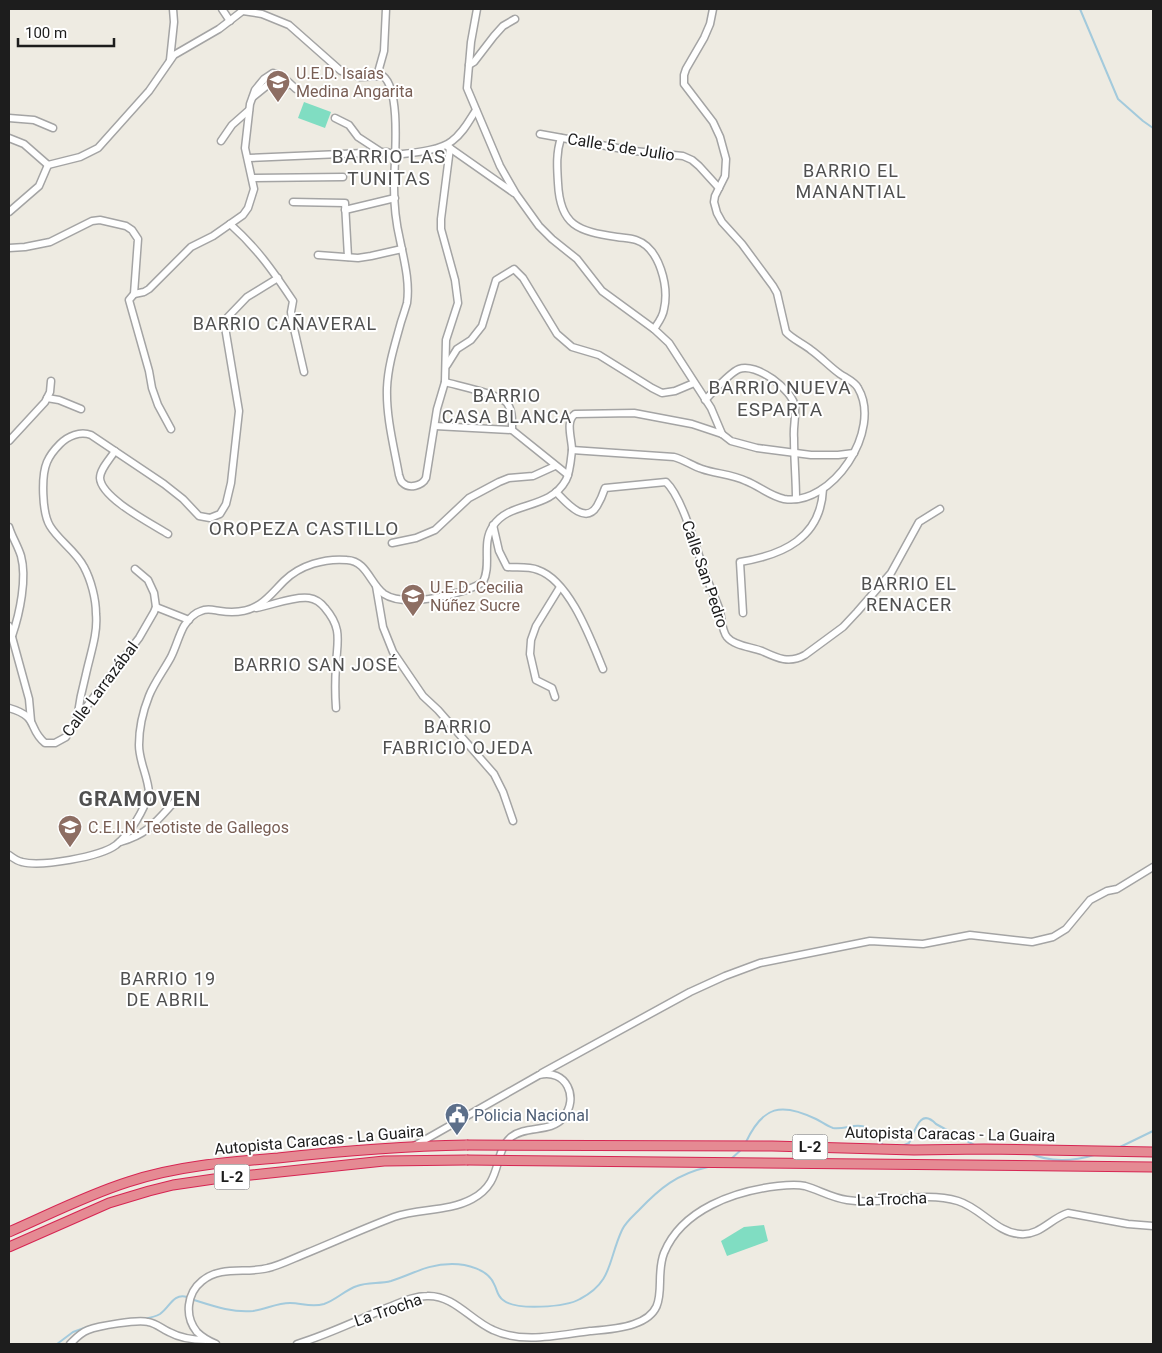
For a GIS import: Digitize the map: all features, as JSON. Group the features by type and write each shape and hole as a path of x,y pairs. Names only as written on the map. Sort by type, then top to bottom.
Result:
{"highway":[{"name":"Autopista Caracas - La Guaira","path":"9,1232 104,1190 171,1170 215,1164 414,1146 772,1146 914,1150 984,1148 1153,1152"},
{"name":"Autopista Caracas - La Guaira","path":"9,1247 109,1203 173,1185 384,1161 467,1160 1153,1167"}],"street":[{"path":"170,60 174,22 173,9"},
{"path":"222,9 230,21"},
{"path":"48,165 80,157 98,148 149,91 170,60 180,51 198,42 244,10 251,9"},
{"path":"377,76 384,51 386,9"},
{"path":"478,9 472,28 467,88 500,166 516,194 546,235 577,259 602,291 654,329 669,343 711,408 722,434"},
{"path":"572,450 674,457 688,461 702,469 744,479 776,496 796,499 806,498 823,489 839,473 854,453 860,441 864,420 859,389 814,351 786,332 777,292 717,213 714,202 727,165 720,137 713,122 686,88 684,80 686,69 710,24 713,9"},
{"path":"244,10 262,14 289,25 341,71 360,77 384,76 388,80 392,94 396,129 395,198 407,273 407,303 389,364 388,400 401,481 404,484 420,485 426,478 437,409 445,382 446,340 458,304 455,280 440,219 448,146"},
{"path":"469,65 474,62 503,26 515,18"},
{"path":"134,294 149,289 190,247 213,236 243,215 248,208 254,189 245,148 250,104 254,90 273,72 282,76 296,89 274,80 250,104 221,141"},
{"path":"248,158 381,152 395,155 448,146 461,133 476,110"},
{"path":"9,118 34,120 53,128"},
{"path":"335,118 349,125 358,137 381,152"},
{"name":"Calle 5 de Julio","path":"540,134 634,151 683,156 699,166 718,188"},
{"path":"9,138 24,144 48,165"},
{"path":"561,138 557,148 558,194 562,210 568,220 581,228 600,234 636,240 644,245 657,260 665,283 666,300 662,316 654,329"},
{"path":"448,146 516,194"},
{"path":"9,212 39,186 48,165"},
{"path":"253,178 342,177"},
{"path":"345,210 395,198"},
{"path":"293,202 344,203 348,257"},
{"path":"9,248 50,242 92,221 100,220 126,226 132,230 138,239 134,294 129,300 152,388 158,405 171,429"},
{"path":"230,224 250,242 293,301 292,320 304,372"},
{"path":"318,256 371,256 402,249"},
{"path":"446,366 457,349 471,340 482,326 496,280 514,269 523,278 557,334 572,347 599,355 662,393 675,391 694,383"},
{"path":"77,719 91,652 96,615 93,593 84,566 52,529 46,518 44,472 47,462 53,451 63,441 79,433 91,435 164,484 183,499 199,516 210,518 220,514 226,504 232,483 239,411 224,321 247,297 278,278"},
{"path":"705,400 739,369 744,367 762,372 788,394 794,404 796,499"},
{"path":"9,441 47,398 51,381"},
{"path":"445,382 502,398 511,410 512,430"},
{"path":"47,398 59,400 81,409"},
{"path":"253,608 269,597 300,568 327,561 347,560 359,563 385,595 398,599 409,600 447,595 477,586 485,578 488,538 493,525 506,514 525,506 545,501 566,480 572,450 570,424 572,416 579,413 634,413 692,424 722,434 731,441 748,446 795,453 833,455 854,453"},
{"path":"435,426 512,430 568,475"},
{"path":"116,451 102,471 100,476 102,486 113,499 168,534"},
{"path":"392,543 416,538 435,530 469,498 499,482 508,478 533,476 555,466"},
{"name":"Calle San Pedro","path":"556,492 574,510 586,513 592,512 596,508 605,488 666,482 673,488 682,509 707,579 717,601 725,635 730,640 784,660 799,659 805,656 843,627 888,578 919,522 940,509"},
{"path":"743,613 740,562 766,556 797,543 814,522 820,510 823,489"},
{"path":"493,525 499,551 507,567 538,569 560,587 579,614 603,669"},
{"path":"9,527 21,558 23,572 16,624 12,636"},
{"path":"135,569 148,580 154,593 156,607 189,620"},
{"path":"376,585 383,627 393,652 423,696 438,710 494,774 503,792 513,821"},
{"path":"555,697 552,688 536,680 530,645 536,626 560,587"},
{"path":"9,855 21,862 46,864 98,854 119,842 130,829 149,792 142,767 139,746 149,694 171,656 184,626 196,613 208,609 230,612 297,599 311,598 321,604 334,620 338,637 335,675 336,708"},
{"name":"Calle Larrazábal","path":"32,721 38,736 45,744 62,740 66,737 77,719 139,638 156,607"},
{"path":"9,626 30,699 32,721"},
{"path":"9,708 26,714 32,721"},
{"path":"119,842 141,835 148,830 175,801"},
{"path":"414,1146 473,1114 532,1078 690,992 725,976 760,963 870,941 923,944 970,935 1032,942 1053,937 1066,929 1090,900 1107,891 1117,889 1153,867"},
{"path":"216,1344 198,1333 192,1325 188,1304 196,1287 208,1277 224,1271 268,1268 395,1217 455,1205 476,1196 493,1178 501,1152 509,1140 521,1131 558,1123 567,1113 570,1091 563,1079 550,1074 532,1078"},
{"name":"La Trocha","path":"297,1344 406,1300 428,1296 453,1303 492,1330 515,1337 554,1336 621,1328 636,1323 651,1314 659,1302 660,1274 664,1254 673,1236 686,1220 702,1210 736,1196 759,1189 779,1186 805,1186 836,1198 854,1201 927,1197 947,1198 974,1208 1006,1230 1021,1235 1036,1232 1061,1216 1068,1214 1128,1224 1153,1226"},
{"path":"70,1344 80,1334 88,1330 137,1321 147,1321 172,1334 186,1338 207,1340"}],"green space":[{"path":"304,102 331,112 325,128 298,118"},
{"path":"764,1225 768,1241 727,1256 721,1241 744,1227"}],"waterway":[{"path":"1080,9 1118,99 1153,128"},
{"path":"746,1142 752,1130 766,1114 783,1109 804,1114 833,1128 863,1126 883,1145"},
{"path":"902,1146 909,1143 916,1127 922,1119 926,1118 976,1146"},
{"path":"1118,1148 1153,1131"},
{"path":"731,1159 742,1149"},
{"path":"1030,1153 1054,1160 1079,1159 1094,1155"},
{"path":"194,1300 238,1311 253,1311 285,1303 319,1305 357,1286 391,1281 428,1268 452,1264 470,1266 482,1271 491,1279 499,1297 509,1303 519,1306 541,1307 573,1302 591,1292 604,1278 623,1227 629,1220 670,1183 687,1174 708,1167"},
{"path":"143,1319 160,1314 178,1297 187,1297"},
{"path":"57,1344 73,1332 87,1327"}],"place":[{"name":"U.E.D. Isaías Medina Angarita","path":"278,103"},
{"name":"U.E.D. Cecilia Núñez Sucre","path":"413,617"},
{"name":"C.E.I.N. Teotiste de Gallegos","path":"70,848"},
{"name":"Policia Nacional","path":"457,1136"}],"district":[{"name":"BARRIO LAS TUNITAS","path":"389,167"},
{"name":"BARRIO EL MANANTIAL","path":"851,180"},
{"name":"BARRIO CAÑAVERAL","path":"285,323"},
{"name":"BARRIO NUEVA ESPARTA","path":"780,398"},
{"name":"BARRIO CASA BLANCA","path":"507,405"},
{"name":"OROPEZA CASTILLO","path":"304,528"},
{"name":"BARRIO EL RENACER","path":"909,593"},
{"name":"BARRIO SAN JOSÉ","path":"316,664"},
{"name":"BARRIO FABRICIO OJEDA","path":"458,736"},
{"name":"GRAMOVEN","path":"140,799"},
{"name":"BARRIO 19 DE ABRIL","path":"168,988"}]}
